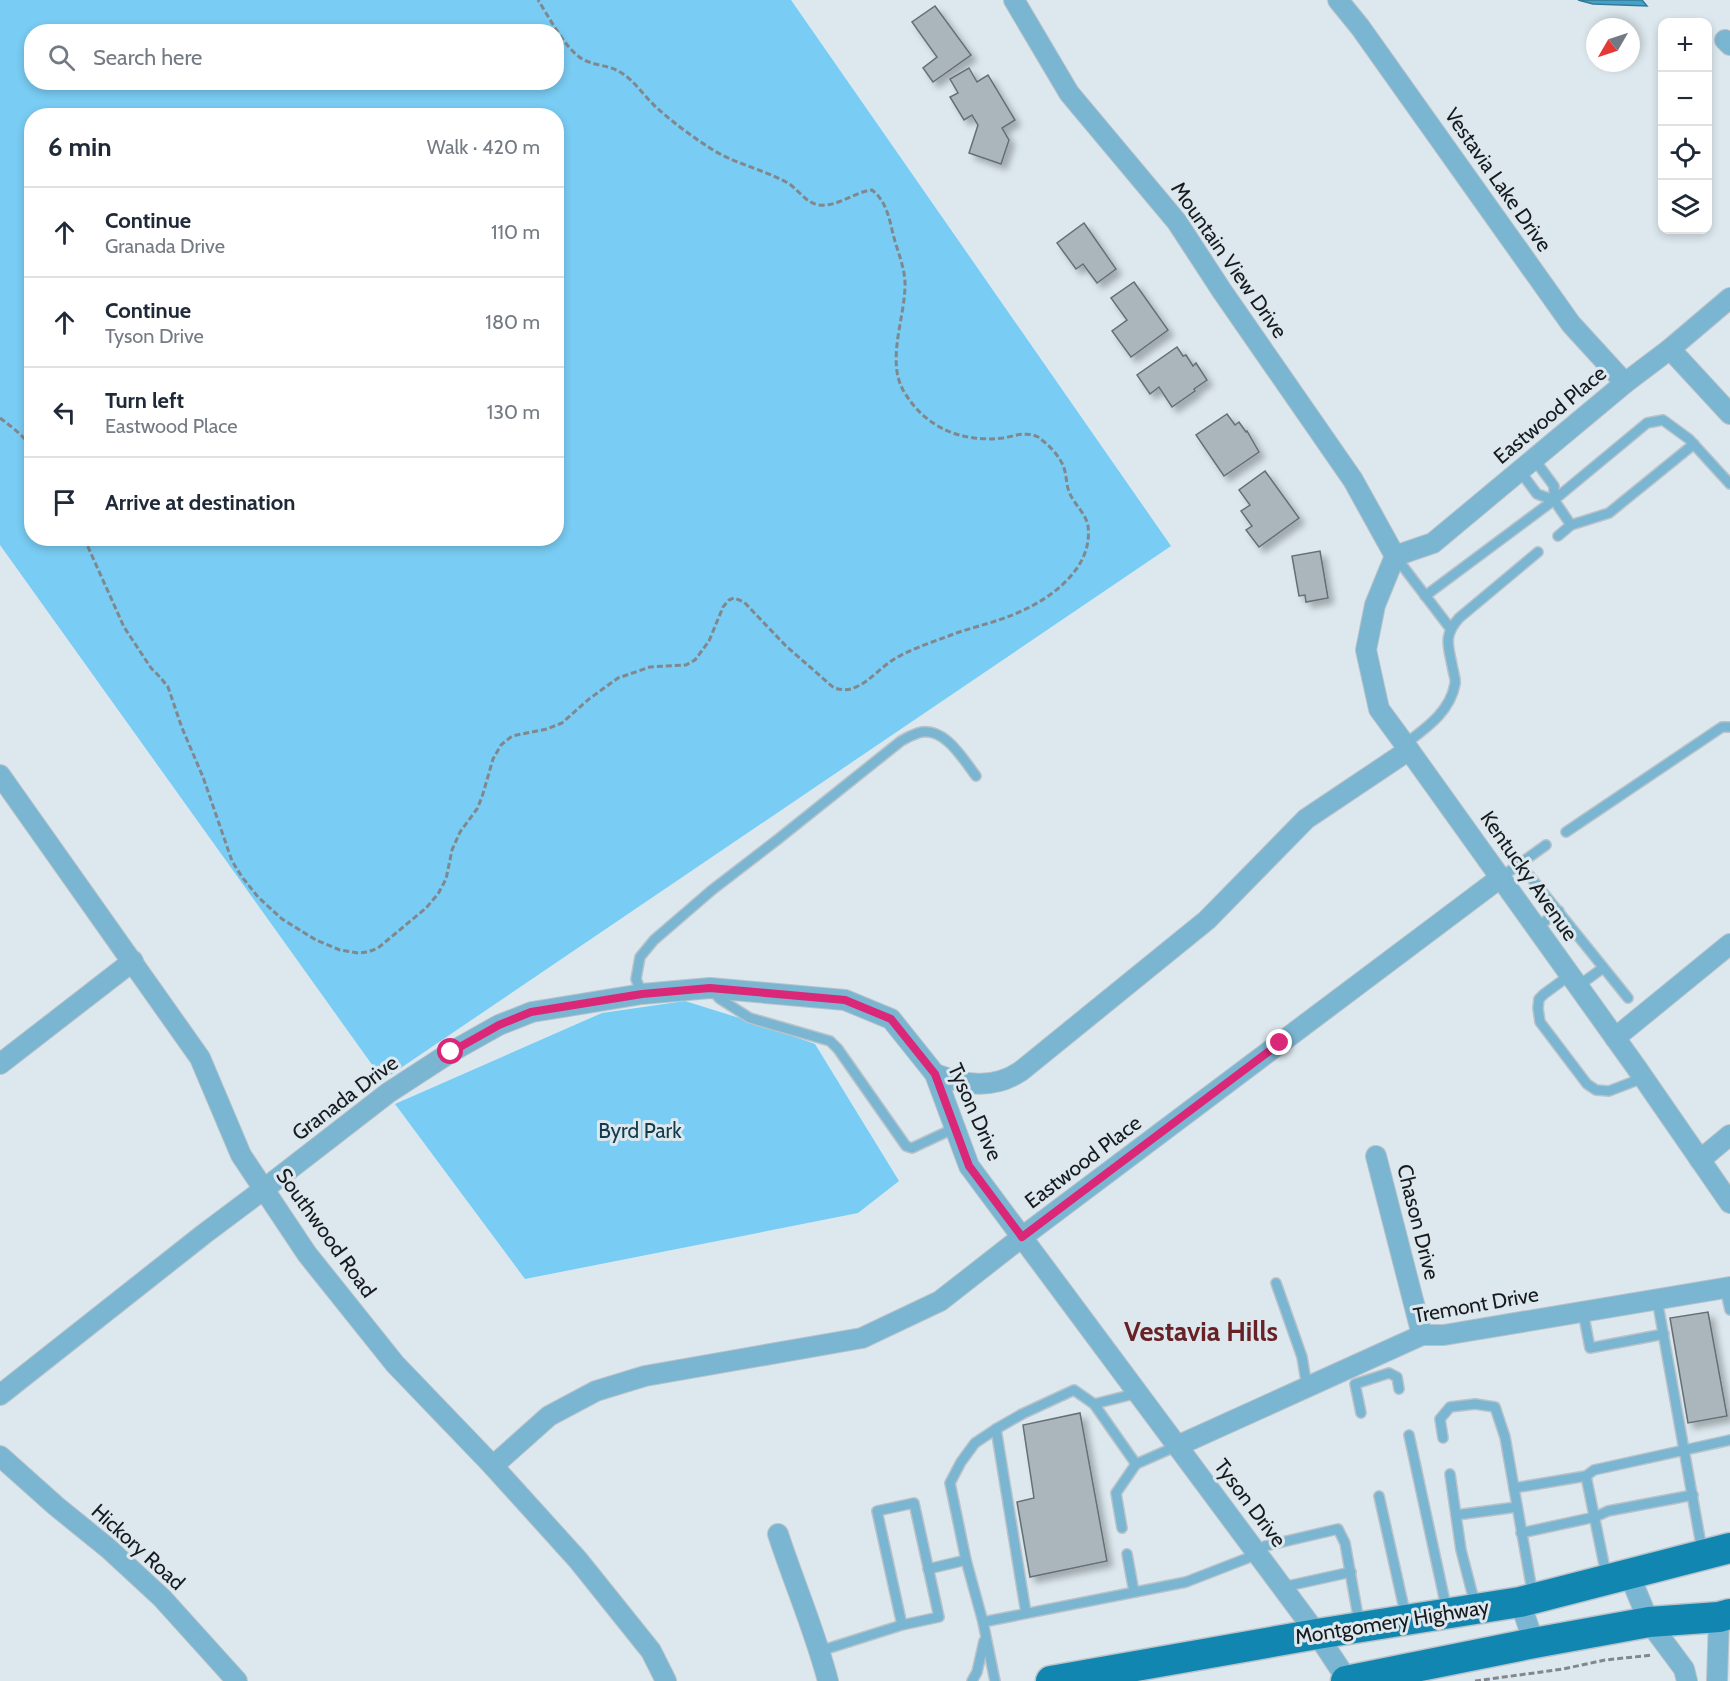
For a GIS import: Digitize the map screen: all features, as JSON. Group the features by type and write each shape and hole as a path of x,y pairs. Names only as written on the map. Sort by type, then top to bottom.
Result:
{"main road":[{"name":"Montgomery Highway","path":"1051,1681 1526,1600 1716,1552"},
{"path":"1347,1681 1649,1622 1725,1615"}],"street":[{"name":"Mountain View Drive","path":"1014,0 1069,93 1177,222 1228,300 1353,480 1395,556"},
{"name":"Vestavia Lake Drive","path":"1338,0 1570,324 1625,382"},
{"name":"Eastwood Place","path":"1395,556 1433,543 1625,382 1670,349 1730,298"},
{"path":"1670,349 1730,414"},
{"name":"Kentucky Avenue","path":"1395,556 1375,605 1366,650 1378,709 1615,1038 1730,1203"},
{"path":"935,1074 952,1080 987,1084 1001,1082 1021,1071 1207,920 1306,819 1407,747"},
{"name":"Southwood Road","path":"0,775 201,1058 241,1155 307,1254 395,1364 494,1466 578,1560 651,1651 666,1681"},
{"name":"Eastwood Place","path":"494,1466 549,1416 596,1392 645,1376 862,1338 940,1301 1500,878"},
{"path":"1615,1038 1730,944"},
{"path":"0,1064 133,960"},
{"name":"Granada Drive","path":"0,1395 388,1093 451,1052 499,1025 531,1012 642,994 710,988"},
{"name":"Tyson Drive","path":"710,988 845,1000 891,1019 935,1074 969,1166 1283,1587 1347,1681"},
{"path":"1700,1160 1730,1135"},
{"name":"Chason Drive","path":"1376,1156 1422,1335"},
{"name":"Tremont Drive","path":"1177,1446 1422,1335 1444,1335 1728,1288"},
{"name":"Hickory Road","path":"0,1456 162,1598 237,1681"},
{"path":"778,1534 820,1651 828,1681"},
{"path":"1618,1577 1684,1669 1688,1681"},
{"path":"1526,1600 1534,1643"},
{"path":"1717,1681 1725,1615"}],"lane":[{"path":"1425,596 1554,500 1647,423 1663,420 1689,439 1730,484"},
{"path":"1558,536 1571,525 1609,513 1694,444"},
{"path":"1527,465 1537,494 1554,500"},
{"path":"1527,465 1554,486 1554,500 1571,525"},
{"path":"1407,747 1433,723 1448,702 1455,683 1448,639 1450,628 1538,552"},
{"path":"1395,556 1450,628"},
{"path":"1566,832 1722,728 1730,728"},
{"path":"642,994 636,979 640,957 654,940 712,890 900,741 920,732 939,735 954,748 976,776"},
{"path":"1500,878 1546,845"},
{"path":"1520,864 1628,998"},
{"path":"1536,928 1559,911"},
{"path":"1603,968 1544,994 1539,999 1540,1022 1587,1084 1596,1090 1609,1091 1643,1078"},
{"path":"710,988 720,999 750,1018 830,1041 838,1048 906,1146 912,1148 955,1128"},
{"path":"1276,1283 1302,1357 1307,1387"},
{"path":"1728,1288 1730,1310"},
{"path":"1657,1299 1693,1495 1716,1552"},
{"path":"1583,1312 1590,1348 1664,1334"},
{"path":"1361,1413 1355,1384 1389,1373 1397,1377 1400,1389"},
{"path":"995,1681 950,1482 961,1462 975,1443 996,1429 1074,1390 1094,1404 1136,1464"},
{"path":"1094,1404 1138,1393"},
{"path":"1443,1438 1440,1419 1450,1407 1475,1404 1495,1407 1505,1437 1514,1488 1521,1533 1526,1600"},
{"path":"996,1429 1026,1613"},
{"path":"1409,1435 1447,1613"},
{"path":"1514,1488 1581,1475 1586,1476 1594,1470 1730,1440"},
{"path":"1122,1528 1116,1493 1136,1464 1177,1446"},
{"path":"1450,1474 1461,1550 1476,1609"},
{"path":"1586,1476 1595,1517 1618,1577"},
{"path":"1521,1533 1595,1517 1608,1511 1693,1495"},
{"path":"1379,1496 1406,1620"},
{"path":"820,1651 902,1625 939,1617 914,1503 877,1511 902,1625"},
{"path":"1456,1515 1517,1507"},
{"path":"983,1622 1186,1582 1258,1554 1265,1546 1338,1529 1345,1543 1360,1627"},
{"path":"1127,1554 1134,1592"},
{"path":"928,1569 966,1560"},
{"path":"1283,1587 1351,1572"},
{"path":"972,1681 977,1672 985,1635"}],"path":[{"path":"538,0 554,24"},
{"path":"88,546 124,627 144,659 168,687 232,861 242,877 258,897 282,919 316,940 340,950 358,953 378,948 426,908 438,894 446,879 452,850 459,832 477,809 483,797 493,759 501,745 512,736 547,729 562,723 618,678 650,667 686,665 695,660 709,641 723,607 729,600 734,598 744,602 786,646 834,688 844,691 857,687 897,657 949,635 1008,617 1029,608 1048,597 1076,570 1085,554 1089,537 1088,523 1069,492 1064,467 1054,452 1035,436 1020,434 989,439 957,435 944,430 925,418 903,390 898,378 897,361 905,283 887,210 879,195 872,190 861,191 837,202 820,205 812,203 788,182 733,160 708,147 658,109 629,78 619,71 579,57 564,39"},
{"path":"0,418 24,439"},
{"path":"1475,1681 1563,1669 1605,1660 1655,1655"}],"green space":[{"path":"0,0 791,0 1171,546 383,1080 0,545"},
{"name":"Byrd Park","path":"685,1001 815,1044 899,1181 858,1213 525,1279 395,1104 602,1013"}],"shaded area":[{"path":"1578,0 1642,0 1647,6 1593,4"}],"building":[{"path":"935,6 971,55 933,82 923,68 937,57 912,22"},
{"path":"969,68 977,82 988,75 1015,120 1002,128 1009,140 1001,164 969,153 978,125 972,115 964,120 950,97 958,93 950,79"},
{"path":"1084,223 1116,269 1097,283 1083,264 1076,269 1057,243"},
{"path":"1134,282 1168,330 1131,357 1112,331 1127,320 1111,298"},
{"path":"1177,347 1193,366 1196,363 1207,380 1172,407 1159,387 1150,394 1137,375"},
{"path":"1227,414 1235,425 1239,422 1247,431 1259,452 1224,476 1196,435"},
{"path":"1265,471 1299,518 1259,547 1246,530 1252,526 1241,511 1250,505 1239,490"},
{"path":"1320,551 1328,598 1306,602 1305,595 1299,596 1292,556"},
{"path":"1708,1312 1727,1416 1688,1423 1670,1318"},
{"path":"1080,1413 1107,1561 1030,1577 1017,1502 1034,1498 1023,1425"}],"district":[{"name":"Vestavia Hills","path":"1201,1332"}],"route":[{"path":"451,1052 499,1025 531,1012 642,994 710,988 845,1000 891,1019 935,1074 969,1166 1022,1237 1280,1043"}]}
